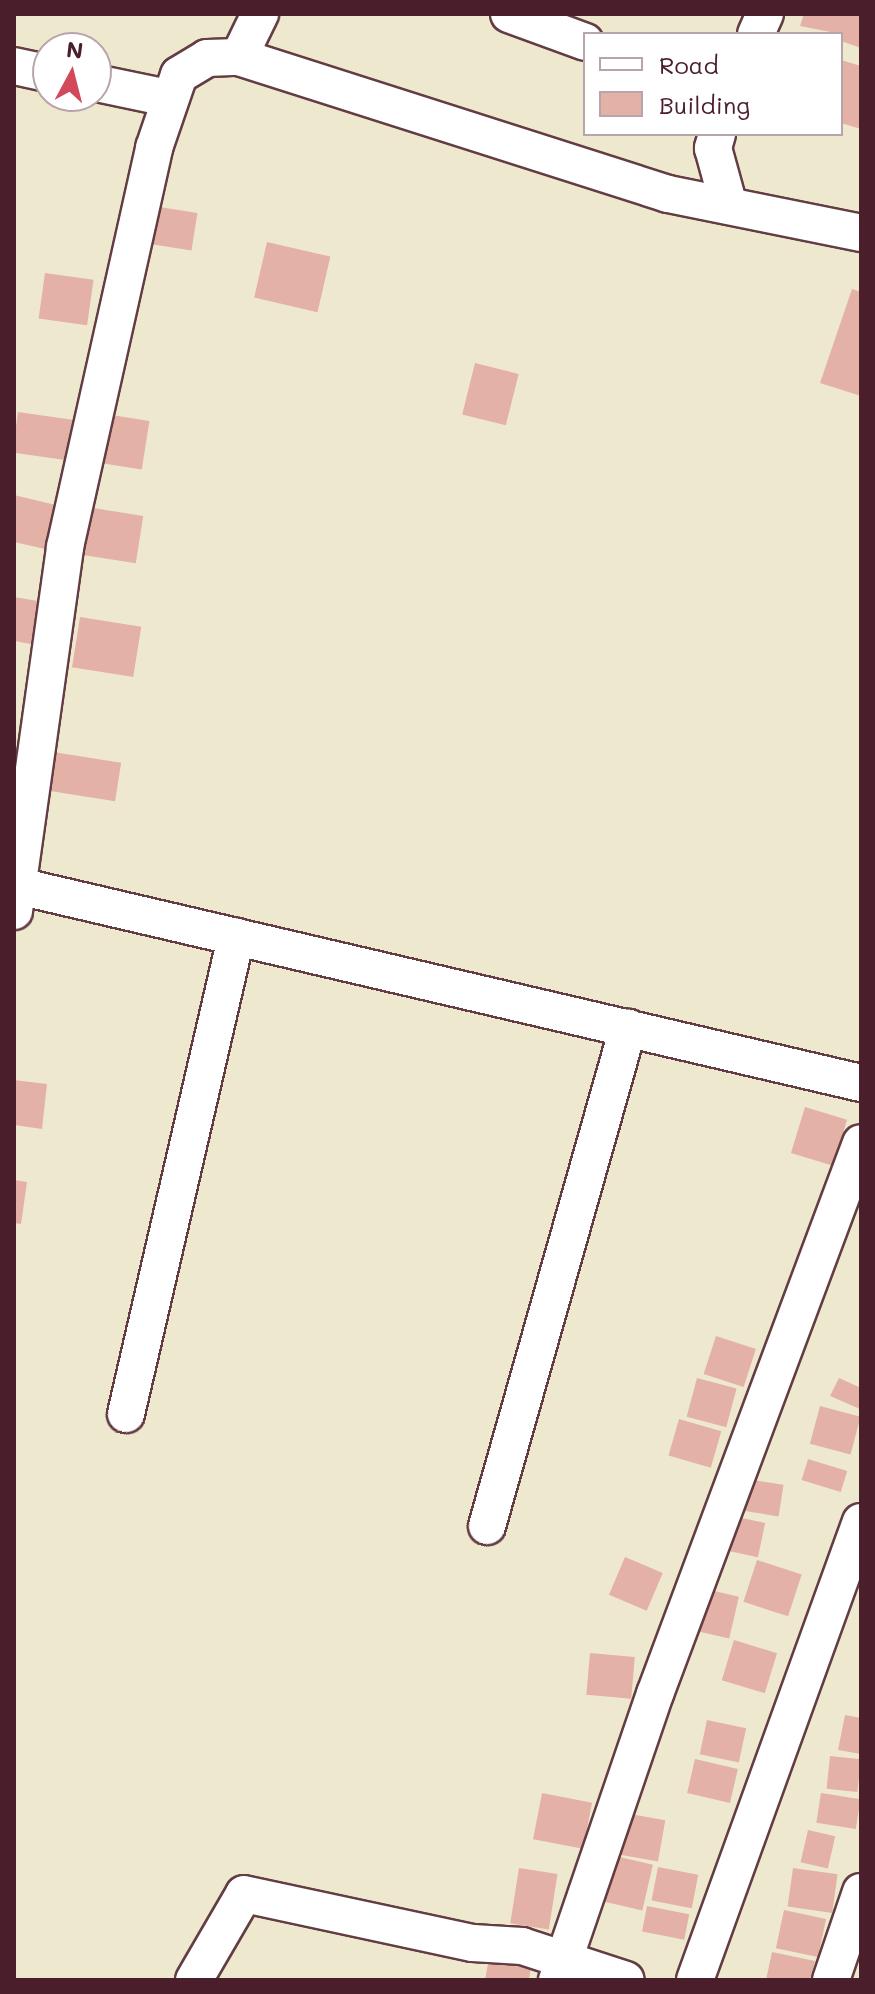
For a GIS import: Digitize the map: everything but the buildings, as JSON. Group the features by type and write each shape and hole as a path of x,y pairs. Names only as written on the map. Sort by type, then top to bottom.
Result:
{"street":[{"path":"239,57 260,14"},
{"path":"509,14 583,41"},
{"path":"861,233 668,194 239,57 207,58 179,75 168,98 65,547 16,894 236,937 861,1083"},
{"path":"112,86 168,98"},
{"path":"716,136 713,148 729,206"},
{"path":"126,1414 236,937"},
{"path":"487,1526 628,1028"},
{"path":"561,1970 655,1694 861,1143"},
{"path":"695,1980 861,1522"},
{"path":"831,1980 861,1892"},
{"path":"194,1980 244,1894 473,1943 522,1946 561,1970 626,1980"}]}
